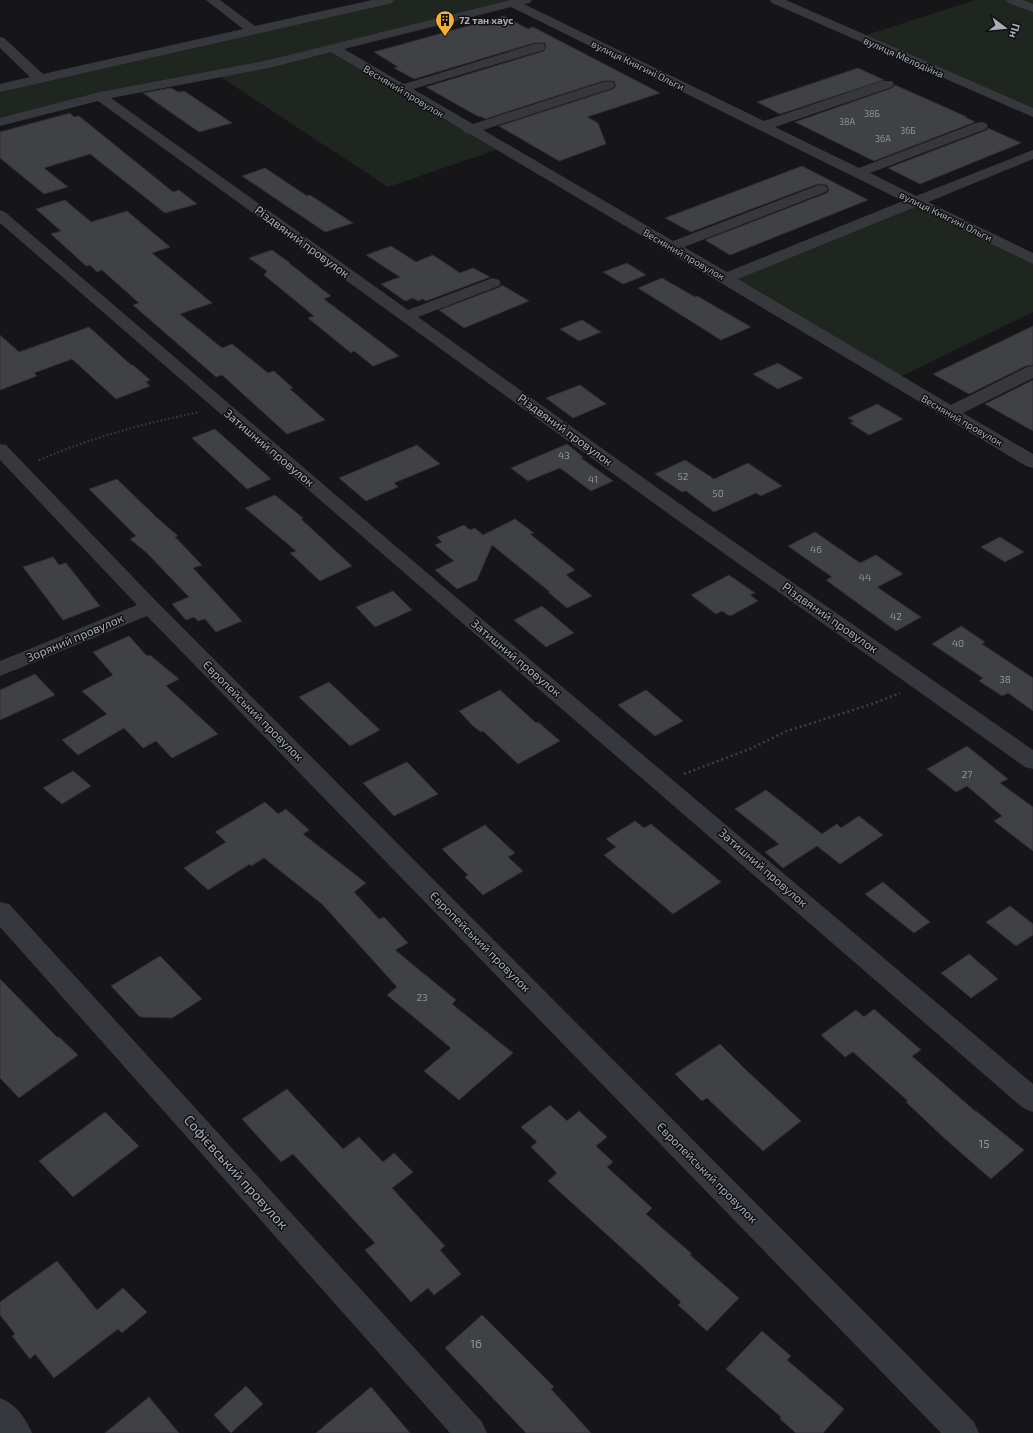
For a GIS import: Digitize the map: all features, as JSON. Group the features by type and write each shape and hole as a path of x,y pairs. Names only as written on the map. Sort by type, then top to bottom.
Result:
{"street":[{"path":"212,0 253,31"},
{"path":"0,88 388,0"},
{"name":"вулиця Мелодійна","path":"776,0 1033,113"},
{"path":"1012,0 1033,8"},
{"path":"0,122 100,96 269,64 520,2"},
{"name":"вулиця Княгині Ольги","path":"520,2 763,126 1033,258"},
{"path":"0,41 40,79"},
{"path":"401,89 539,47"},
{"name":"Весняний провулок","path":"333,48 470,130 726,278 1033,462"},
{"path":"763,126 887,84"},
{"path":"470,130 608,85"},
{"name":"Різдвяний провулок","path":"100,96 693,522 1033,761"},
{"path":"858,173 981,126"},
{"path":"726,278 1033,154"},
{"path":"672,247 821,189"},
{"name":"Затишний провулок","path":"0,215 222,408 1033,1100"},
{"path":"406,316 493,283"},
{"path":"949,413 1033,371"},
{"name":"Європейський провулок","path":"0,449 9,472 150,607 963,1433"},
{"name":"Зоряний провулок","path":"0,669 150,607"},
{"name":"Софієвський провулок","path":"0,911 471,1433"},
{"path":"0,1413 16,1433"}],"path":[{"path":"9,472 66,448 107,434 170,418 222,408"},
{"path":"663,783 702,766 752,748 786,731 872,704 923,684"}],"shaded area":[{"path":"388,0 526,0 333,48 502,148 388,187 216,74 0,122 0,88"},
{"path":"975,0 1033,0 1033,113 860,37"},
{"path":"916,201 1033,259 1033,312 894,380 726,278"}],"building":[{"path":"504,16 528,29 533,27 660,93 587,117 598,123 606,144 559,161 499,126 613,89 616,86 614,81 603,81 485,119 426,87 544,51 546,47 545,43 534,43 414,79 394,68 398,67 374,52"},
{"path":"858,68 884,80 780,114 757,102"},
{"path":"895,85 975,122 874,161 795,122 892,88"},
{"path":"171,88 178,92 184,91 232,123 199,132 143,93"},
{"path":"70,113 74,117 79,116 173,192 179,190 197,204 165,213 90,154 44,168 68,187 44,194 0,158 0,132"},
{"path":"988,128 1021,143 920,184 888,168 987,130"},
{"path":"802,166 868,200 730,255 705,240 827,193 829,190 827,185 815,185 691,232 665,218"},
{"path":"265,168 307,196 310,195 353,223 325,232 242,176"},
{"path":"65,200 91,222 127,211 170,247 152,253 212,303 180,314 222,348 232,344 268,373 274,371 293,388 290,389 325,420 287,434 222,375 216,377 133,305 139,303 102,270 97,272 90,265 86,266 51,234 61,231 36,209"},
{"path":"391,246 416,262 433,255 460,273 473,268 490,277 426,301 423,299 418,301 413,298 405,301 381,284 400,277 366,255"},
{"path":"272,250 331,296 324,299 399,356 373,366 354,351 351,353 308,318 314,316 264,275 267,271 249,258"},
{"path":"627,263 646,275 623,284 603,272"},
{"path":"662,278 751,327 721,340 638,288"},
{"path":"502,285 529,301 464,328 439,310 500,287"},
{"path":"582,320 601,332 579,341 560,329"},
{"path":"1033,326 1033,365 1026,366 969,394 933,374"},
{"path":"89,327 150,380 146,382 150,386 116,399 72,359 34,373 37,376 0,390 0,335 19,352"},
{"path":"778,363 803,378 778,389 753,374"},
{"path":"1033,380 1033,431 985,404"},
{"path":"580,385 606,404 573,418 546,398"},
{"path":"877,404 903,419 869,435 850,423 854,421 848,418"},
{"path":"215,429 271,479 247,489 192,438"},
{"path":"567,444 583,457 581,458 613,481 591,491 560,468 528,481 511,468"},
{"path":"417,445 440,464 394,483 398,487 366,501 339,478"},
{"path":"685,460 714,479 748,463 782,486 761,496 756,493 714,512 686,491 682,492 655,474"},
{"path":"117,479 178,536 175,537 202,565 193,568 242,621 216,632 205,619 198,621 194,617 186,620 172,604 189,597 147,553 130,539 136,536 89,489"},
{"path":"275,495 303,518 301,519 352,566 320,581 290,553 296,551 245,508"},
{"path":"515,519 534,533 530,534 575,570 566,575 592,596 567,608 548,592 550,592 492,545 477,580 457,589 435,570 454,561 435,545 442,542 437,537 464,525 470,530 475,528 483,535"},
{"path":"815,532 860,563 876,555 903,574 877,587 921,617 896,631 826,580 832,577 788,546"},
{"path":"1000,537 1024,552 1005,562 981,547"},
{"path":"53,557 59,565 66,563 100,606 63,620 23,567"},
{"path":"729,575 755,593 750,595 758,601 730,616 722,611 716,614 691,595"},
{"path":"393,591 412,610 375,627 356,607"},
{"path":"542,606 574,633 546,647 514,620"},
{"path":"961,626 985,642 982,644 1033,678 1033,711 1008,693 1002,696 979,681 983,678 932,644"},
{"path":"129,636 147,656 150,655 179,679 166,686 218,734 172,758 156,741 143,748 124,728 78,755 62,740 107,714 82,691 113,675 93,652"},
{"path":"35,674 55,695 0,720 0,690"},
{"path":"329,682 380,730 350,746 299,697"},
{"path":"500,690 536,723 538,722 560,741 518,764 483,731 481,732 473,726 459,711"},
{"path":"646,690 683,721 655,736 618,705"},
{"path":"967,746 1008,779 1000,783 1033,807 1033,851 994,821 1002,816 967,786 956,792 927,769"},
{"path":"407,762 438,794 394,816 363,783"},
{"path":"73,771 91,786 62,804 43,788"},
{"path":"766,790 822,834 837,824 841,828 859,816 883,835 840,864 817,846 783,868 765,852 779,844 735,809"},
{"path":"265,802 278,814 286,809 309,830 303,834 366,883 354,892 379,919 384,917 408,943 395,950 456,1000 452,1004 513,1053 459,1100 424,1071 451,1048 387,995 397,987 322,904 264,858 251,866 250,864 208,890 184,868 226,842 215,832"},
{"path":"635,821 644,828 651,824 721,882 673,914 604,855 616,847 606,839"},
{"path":"485,825 515,853 508,857 523,871 483,895 465,877 468,875 442,849"},
{"path":"883,882 930,922 914,933 865,894"},
{"path":"1010,906 1033,924 1033,935 1016,946 986,922"},
{"path":"969,954 998,979 971,998 941,973"},
{"path":"160,956 202,999 172,1018 140,1017 111,986"},
{"path":"0,979 58,1038 59,1037 78,1055 19,1098 0,1078"},
{"path":"874,1009 921,1050 912,1056 975,1111 1024,1150 991,1179 944,1138 906,1102 908,1101 853,1052 845,1057 821,1035 856,1010 864,1017"},
{"path":"720,1044 801,1121 763,1151 707,1098 702,1101 675,1074"},
{"path":"287,1089 343,1149 359,1137 383,1162 394,1153 413,1172 392,1188 445,1246 440,1250 461,1274 434,1295 428,1288 411,1302 365,1250 375,1243 293,1154 281,1162 242,1119"},
{"path":"550,1105 567,1121 579,1111 607,1137 596,1146 613,1162 607,1167 652,1208 646,1214 739,1298 707,1331 678,1305 681,1302 548,1181 557,1173 531,1147 537,1142 521,1127"},
{"path":"105,1112 139,1146 73,1197 39,1161"},
{"path":"57,1261 97,1310 123,1288 147,1312 122,1333 118,1329 54,1378 35,1354 30,1359 12,1336 15,1334 0,1315 0,1302"},
{"path":"482,1315 554,1387 551,1389 591,1433 526,1433 445,1348"},
{"path":"762,1331 791,1356 787,1360 844,1409 823,1433 796,1433 780,1419 781,1417 726,1369"},
{"path":"246,1386 263,1404 231,1433 214,1415"},
{"path":"371,1387 410,1433 316,1433"},
{"path":"149,1397 179,1433 105,1433"}],"place":[{"name":"72 тан хаус","path":"445,37"}]}
